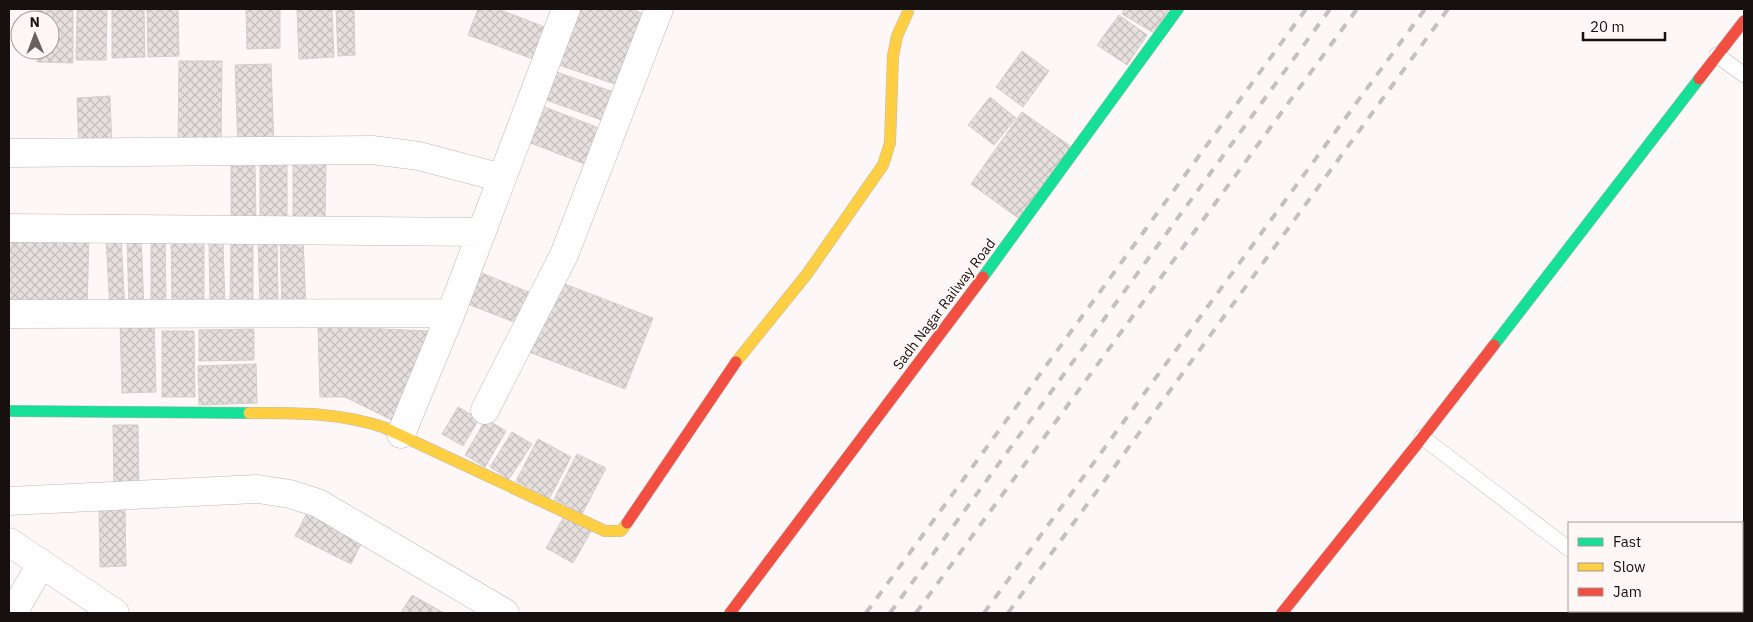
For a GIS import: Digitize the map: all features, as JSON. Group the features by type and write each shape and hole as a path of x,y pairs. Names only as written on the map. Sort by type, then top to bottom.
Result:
{"street":[{"path":"401,434 451,314 566,9"},
{"path":"485,410 564,255 659,9"},
{"name":"Sadh Nagar Railway Road","path":"730,613 995,261 1178,9"},
{"path":"9,411 319,414 359,419 401,434 605,531 621,531 736,363 807,274 883,165 890,143 893,56 897,36 907,10"},
{"path":"1282,613 1422,437 1744,21"},
{"path":"9,153 372,150 419,156 502,178"},
{"path":"9,228 482,232"},
{"path":"9,314 451,314"},
{"path":"9,501 258,489 290,494 318,503 505,613"},
{"path":"9,542 115,613"},
{"path":"13,613 42,564"}],"lane":[{"path":"1717,55 1744,75"},
{"path":"1422,437 1568,548"}],"building":[{"path":"73,9 73,63 37,62 37,60 60,60 60,10 37,10"},
{"path":"77,9 107,9 106,60 76,60"},
{"path":"112,9 144,9 145,57 112,58"},
{"path":"147,9 178,9 179,56 148,57"},
{"path":"246,9 280,9 280,48 247,49"},
{"path":"297,9 332,9 334,57 299,59"},
{"path":"336,9 354,9 355,55 338,56"},
{"path":"478,9 498,9 550,29 538,61 468,35"},
{"path":"575,9 630,9 651,16 626,88 556,64"},
{"path":"1125,9 1169,9 1154,33 1122,14"},
{"path":"1119,15 1147,35 1127,65 1097,45"},
{"path":"1022,51 1049,71 1023,107 996,87"},
{"path":"179,61 222,61 221,146 178,146"},
{"path":"271,64 274,148 238,149 235,65"},
{"path":"551,70 622,95 612,124 541,98"},
{"path":"110,96 112,150 79,152 77,98"},
{"path":"990,97 1016,118 994,145 968,125"},
{"path":"537,104 609,132 595,168 523,140"},
{"path":"1022,112 1073,148 1021,220 971,184"},
{"path":"293,162 326,162 325,223 293,223"},
{"path":"260,163 287,163 287,224 260,224"},
{"path":"231,166 255,166 256,225 231,226"},
{"path":"171,232 204,232 204,309 172,309"},
{"path":"9,234 89,235 87,310 9,308"},
{"path":"151,235 165,235 166,307 151,307"},
{"path":"127,236 141,236 144,310 129,310"},
{"path":"121,237 125,311 110,311 106,238"},
{"path":"258,238 277,238 278,306 260,309"},
{"path":"231,239 253,239 253,308 230,308"},
{"path":"303,239 306,307 282,307 280,240"},
{"path":"209,240 223,240 225,307 210,309"},
{"path":"472,269 536,295 524,326 460,301"},
{"path":"557,281 653,318 625,389 529,352"},
{"path":"154,320 156,392 122,393 120,321"},
{"path":"318,326 428,331 396,422 345,397 320,397"},
{"path":"254,329 254,360 199,361 199,330"},
{"path":"162,331 194,331 195,397 162,397"},
{"path":"256,364 257,403 199,405 198,366"},
{"path":"458,407 479,419 463,446 442,434"},
{"path":"486,419 506,431 485,467 465,455"},
{"path":"113,425 138,425 139,490 114,490"},
{"path":"512,432 532,444 509,479 490,467"},
{"path":"538,439 571,457 549,499 516,481"},
{"path":"577,454 606,468 582,514 554,499"},
{"path":"310,507 366,534 351,564 295,536"},
{"path":"125,509 126,566 100,567 99,510"},
{"path":"566,513 593,528 573,563 546,548"},
{"path":"412,595 444,613 401,613"}],"railway":[{"path":"866,613 1306,9"},
{"path":"890,613 1330,9"},
{"path":"916,613 1357,9"},
{"path":"984,613 1425,9"},
{"path":"1008,613 1448,9"}],"traffic: fast":[{"path":"983,277 1178,9"},
{"path":"1494,345 1699,79"},
{"path":"9,411 249,413"}],"traffic: slow":[{"path":"736,362 807,274 883,165 890,143 893,56 897,36 908,12"},
{"path":"249,413 300,413 349,418 366,422 383,427 605,531 621,531 627,523"}],"traffic: jam":[{"path":"1699,79 1744,21"},
{"path":"730,613 983,277"},
{"path":"1282,613 1494,345"},
{"path":"627,523 736,362"}]}
